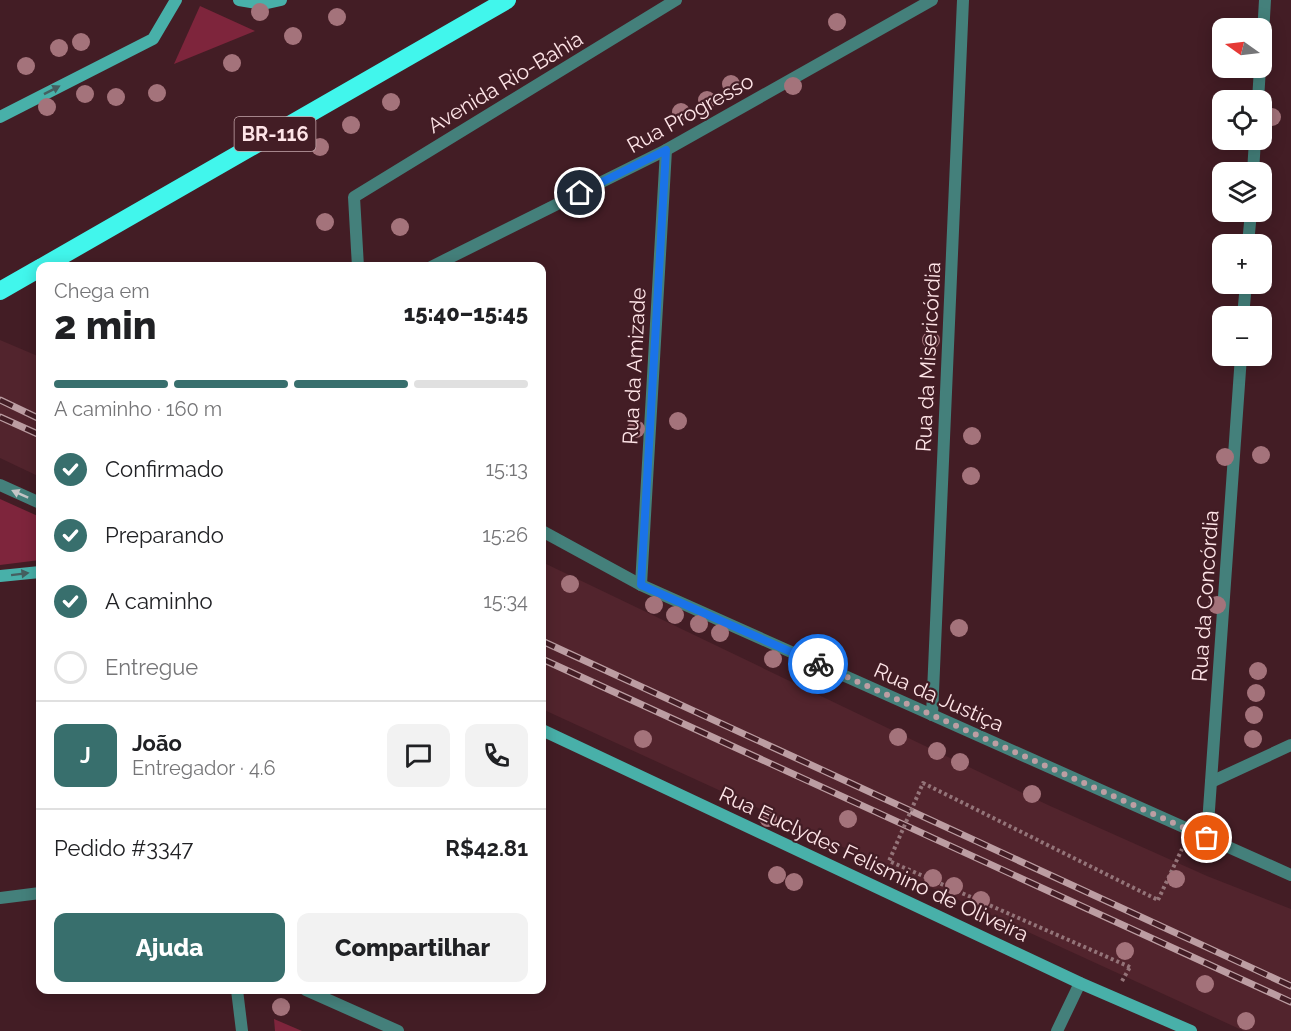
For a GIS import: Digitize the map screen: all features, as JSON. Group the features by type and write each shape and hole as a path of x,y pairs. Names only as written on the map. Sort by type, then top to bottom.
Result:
{"highway":[{"name":"BR-116","path":"50,262 507,0"},
{"name":"BR-116","path":"2,290 36,270"}],"street":[{"path":"0,117 153,39 176,0"},
{"path":"239,0 263,4 281,0"},
{"name":"Avenida Rio-Bahia","path":"358,262 354,196 676,0"},
{"name":"Rua Progresso","path":"441,262 666,150 932,0"},
{"name":"Rua da Misericórdia","path":"932,716 963,0"},
{"path":"1264,18 1265,0"},
{"name":"Rua da Amizade","path":"641,585 666,150"},
{"name":"Rua da Concórdia","path":"1207,838 1240,366"},
{"path":"0,485 36,501"},
{"name":"Rua da Justiça","path":"546,533 641,585 1291,875"},
{"path":"0,576 36,572"},
{"name":"Rua Euclydes Felismino de Oliveira","path":"546,732 1080,983 1191,1031"},
{"path":"1211,782 1291,745"},
{"path":"0,898 36,894"},
{"path":"1058,1031 1080,983"},
{"path":"237,994 242,1031"},
{"path":"315,994 398,1031"}],"path":[{"path":"1130,967 889,861 923,783 1158,900 1191,831"}],"shaded area":[{"path":"200,6 255,31 174,64"},
{"path":"0,340 36,355 36,475 0,458"},
{"path":"0,499 36,515 36,560 0,565"},
{"path":"546,564 1048,805 1207,876 1291,909 1291,1031 1244,1031 546,711"},
{"path":"274,1019 302,1031 275,1031"}],"railway":[{"path":"0,400 36,417"},
{"path":"0,417 36,433"},
{"path":"546,643 1291,986"},
{"path":"546,661 1291,1002"}],"way so far":[{"path":"818,664 1207,838"}],"route":[{"path":"580,193 666,150 641,585 818,664"}]}
